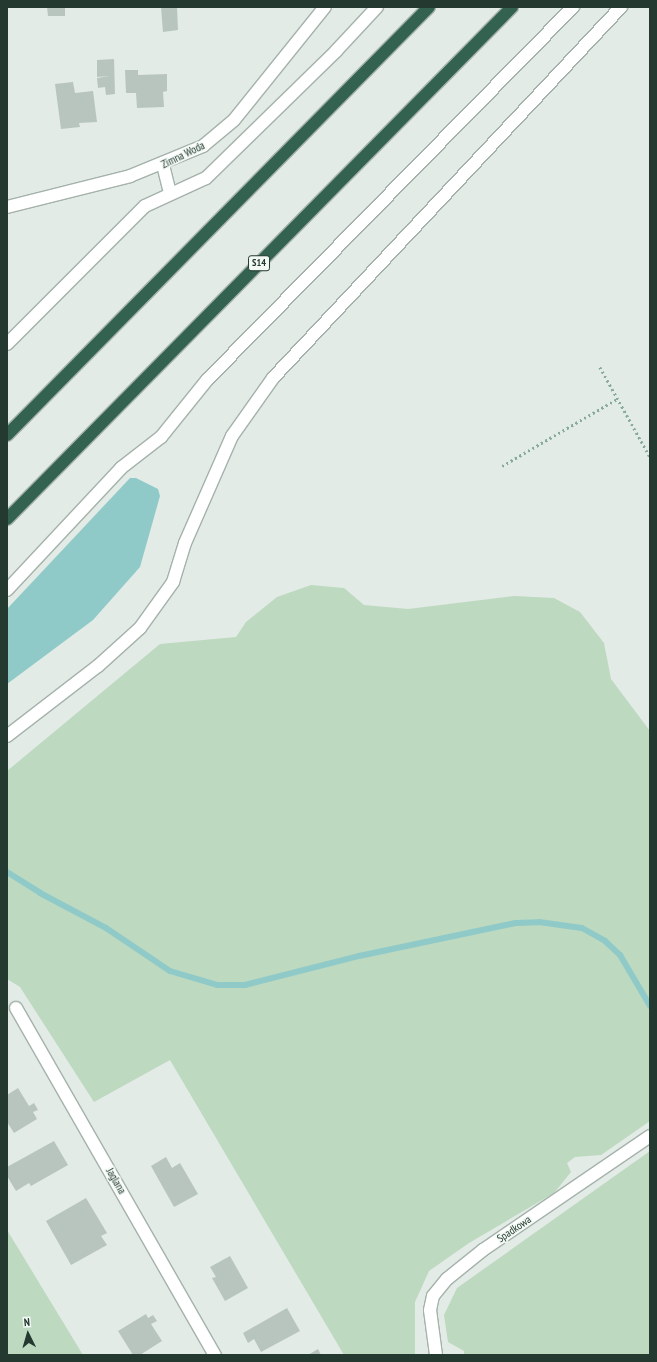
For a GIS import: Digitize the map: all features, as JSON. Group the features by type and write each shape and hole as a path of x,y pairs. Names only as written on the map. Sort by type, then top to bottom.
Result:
{"highway":[{"path":"7,435 429,7"},
{"name":"S14","path":"7,519 512,7"}],"street":[{"name":"Zimna Woda","path":"7,207 130,176 163,165 203,146 234,120 325,7"},
{"path":"7,344 145,206 170,193 206,178 336,51 377,7"},
{"path":"7,590 121,468 161,437 207,380 573,7"},
{"path":"7,736 98,666 140,628 173,582 184,543 232,436 274,378 622,7"},
{"path":"163,165 170,193"},
{"name":"Jaglana","path":"16,1008 215,1355"},
{"name":"Spadkowa","path":"436,1355 430,1310 433,1296 447,1279 484,1250 650,1136"}],"path":[{"path":"600,367 650,457"},
{"path":"502,466 617,399"}],"green space":[{"path":"311,585 344,588 364,605 408,609 514,596 554,598 580,612 604,643 611,679 650,731 650,1121 601,1155 575,1157 567,1163 571,1172 554,1193 469,1243 429,1271 415,1302 415,1355 344,1355 170,1060 94,1102 20,987 7,979 7,771 160,644 236,637 246,622 277,597"},
{"path":"650,1151 650,1355 464,1355 464,1351 448,1342 444,1315 457,1288"},
{"path":"7,1230 83,1355 7,1355"}],"water":[{"path":"130,478 136,478 158,489 160,496 140,567 93,620 7,684 7,609"}],"building":[{"path":"47,7 65,7 65,16 48,16"},
{"path":"161,7 177,7 178,30 163,32"},
{"path":"114,59 115,94 106,95 105,87 98,88 97,78 110,76 97,77 97,60"},
{"path":"125,70 138,70 138,75 167,74 167,91 163,92 164,107 137,108 136,93 126,93"},
{"path":"73,82 75,93 93,91 97,122 79,123 80,127 61,129 55,84"},
{"path":"18,1088 29,1106 34,1103 38,1110 33,1112 37,1119 14,1133 7,1122 7,1095"},
{"path":"54,1141 68,1165 31,1186 29,1183 16,1191 7,1176 7,1167"},
{"path":"166,1157 172,1168 180,1163 198,1194 174,1207 151,1166"},
{"path":"86,1198 107,1233 101,1236 107,1245 71,1265 46,1221"},
{"path":"230,1256 248,1288 225,1301 212,1278 216,1277 210,1267"},
{"path":"287,1308 300,1331 261,1352 254,1339 248,1343 243,1333"},
{"path":"146,1314 148,1318 153,1315 157,1321 151,1324 162,1341 140,1355 133,1355 118,1331"},
{"path":"318,1349 321,1355 308,1355"}],"waterway":[{"path":"7,872 40,893 106,928 170,971 217,985 245,985 359,956 516,923 539,922 582,928 605,941 620,955 650,1006"}]}
